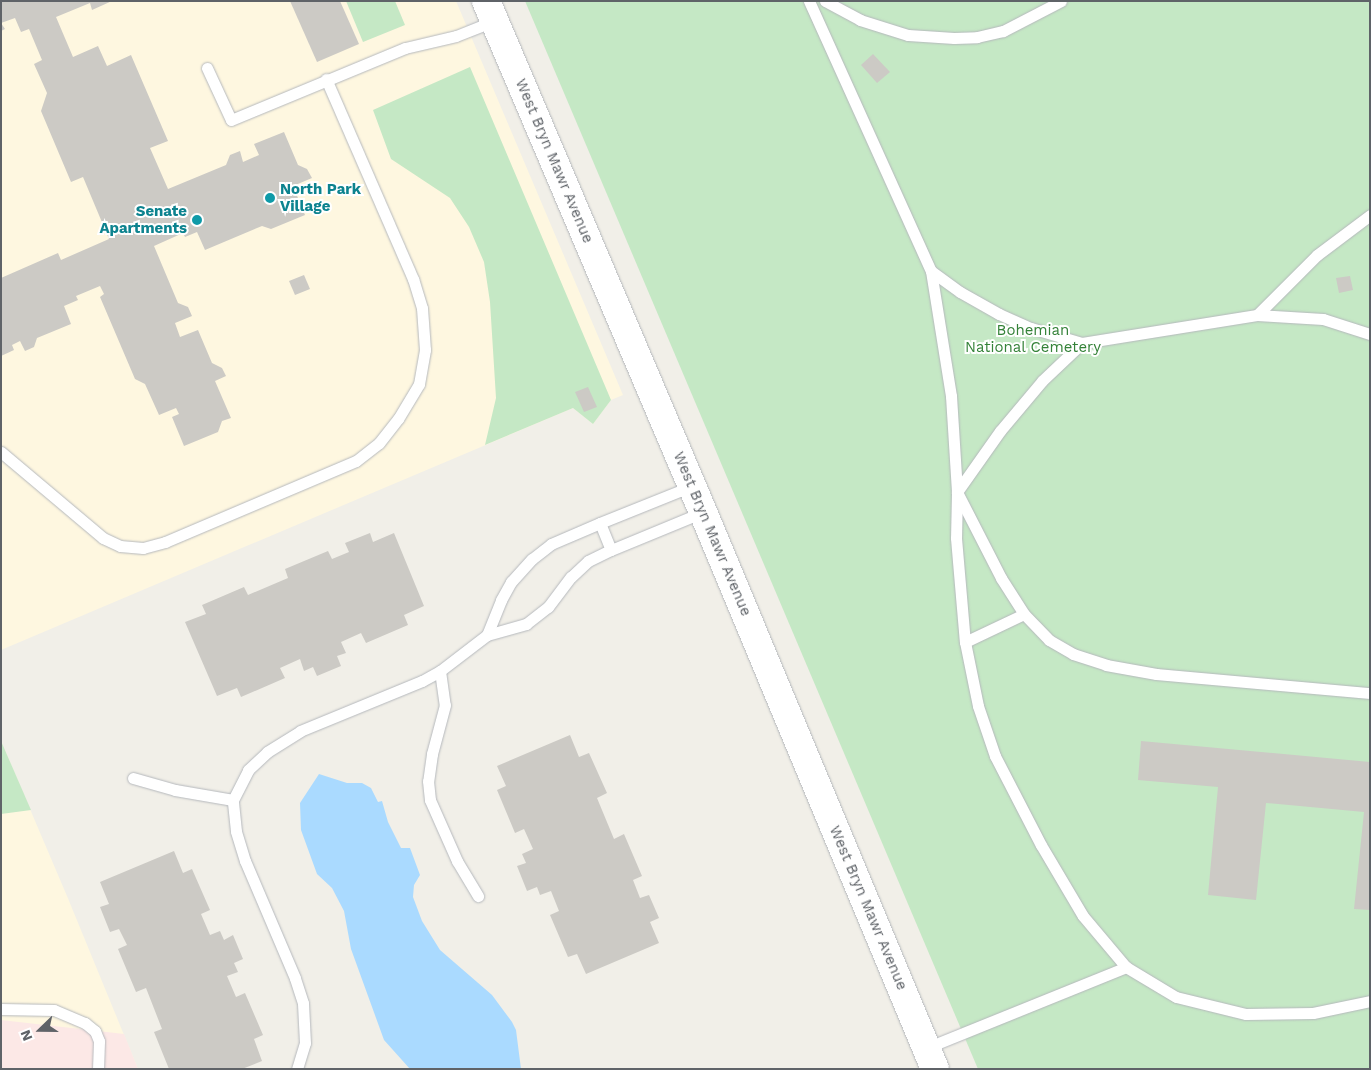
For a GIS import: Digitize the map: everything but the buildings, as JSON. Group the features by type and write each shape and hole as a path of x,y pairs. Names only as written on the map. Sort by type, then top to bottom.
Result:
{"street":[{"name":"West Bryn Mawr Avenue","path":"490,11 703,512 930,1059"}],"lane":[{"path":"809,1 931,271 951,396 956,492 956,538 965,642 978,706 995,756 1041,844 1083,916 1126,967 1176,997 1246,1014 1313,1013 1370,1001"},
{"path":"825,1 860,20 908,35 954,38 977,37 1003,31 1060,1"},
{"path":"207,68 231,120 326,79 405,48 456,36 490,11"},
{"path":"1,452 103,538 120,546 143,548 165,542 356,461 379,443 398,419 419,384 425,350 422,308 413,279 326,79"},
{"path":"1256,315 1317,255 1370,215"},
{"path":"931,271 960,292 999,314 1031,328 1082,343 1256,315 1323,319 1370,334"},
{"path":"956,492 1000,431 1042,381 1082,343"},
{"path":"486,635 500,600 511,582 532,559 552,544 692,486"},
{"path":"956,492 1001,578 1024,614 1049,640 1073,654 1106,665 1156,674 1370,693"},
{"path":"297,1069 305,1044 303,1003 295,978 245,861 236,831 234,800 248,770 267,752 300,731 422,681 440,670 486,635 526,624 548,608 571,577 588,561 703,512"},
{"path":"600,523 611,550"},
{"path":"965,642 1024,614"},
{"path":"440,670 445,705 432,754 428,781 430,800 453,853 478,896"},
{"path":"133,778 175,790 234,800"},
{"path":"930,1059 1126,967"},
{"path":"1,1009 54,1010 85,1023 95,1031 99,1041 98,1069"}],"shaded area":[{"name":"North Park Village","path":"1,1 456,1 623,395 611,400 593,424 573,408 1,650"},
{"path":"1,741 67,896 138,1069 1,1069"},
{"path":"1,1020 124,1034 138,1069 1,1069"}],"green space":[{"path":"346,1 395,1 405,25 363,42"},
{"name":"Bohemian National Cemetery","path":"525,1 1370,1 1370,1069 978,1069"},
{"path":"470,67 611,400 593,424 573,408 485,445 496,398 490,302 484,262 469,227 450,198 391,159 373,110"},
{"path":"1,741 31,810 1,814"}],"water":[{"path":"319,774 347,783 362,783 371,788 378,802 382,801 388,822 401,848 410,848 420,875 414,885 413,897 422,921 440,950 492,995 512,1022 516,1030 521,1069 410,1069 384,1040 351,949 344,911 332,888 317,874 301,830 300,803"}],"place":[{"name":"North Park Village","path":"270,198"},
{"name":"Senate Apartments","path":"197,220"}]}
